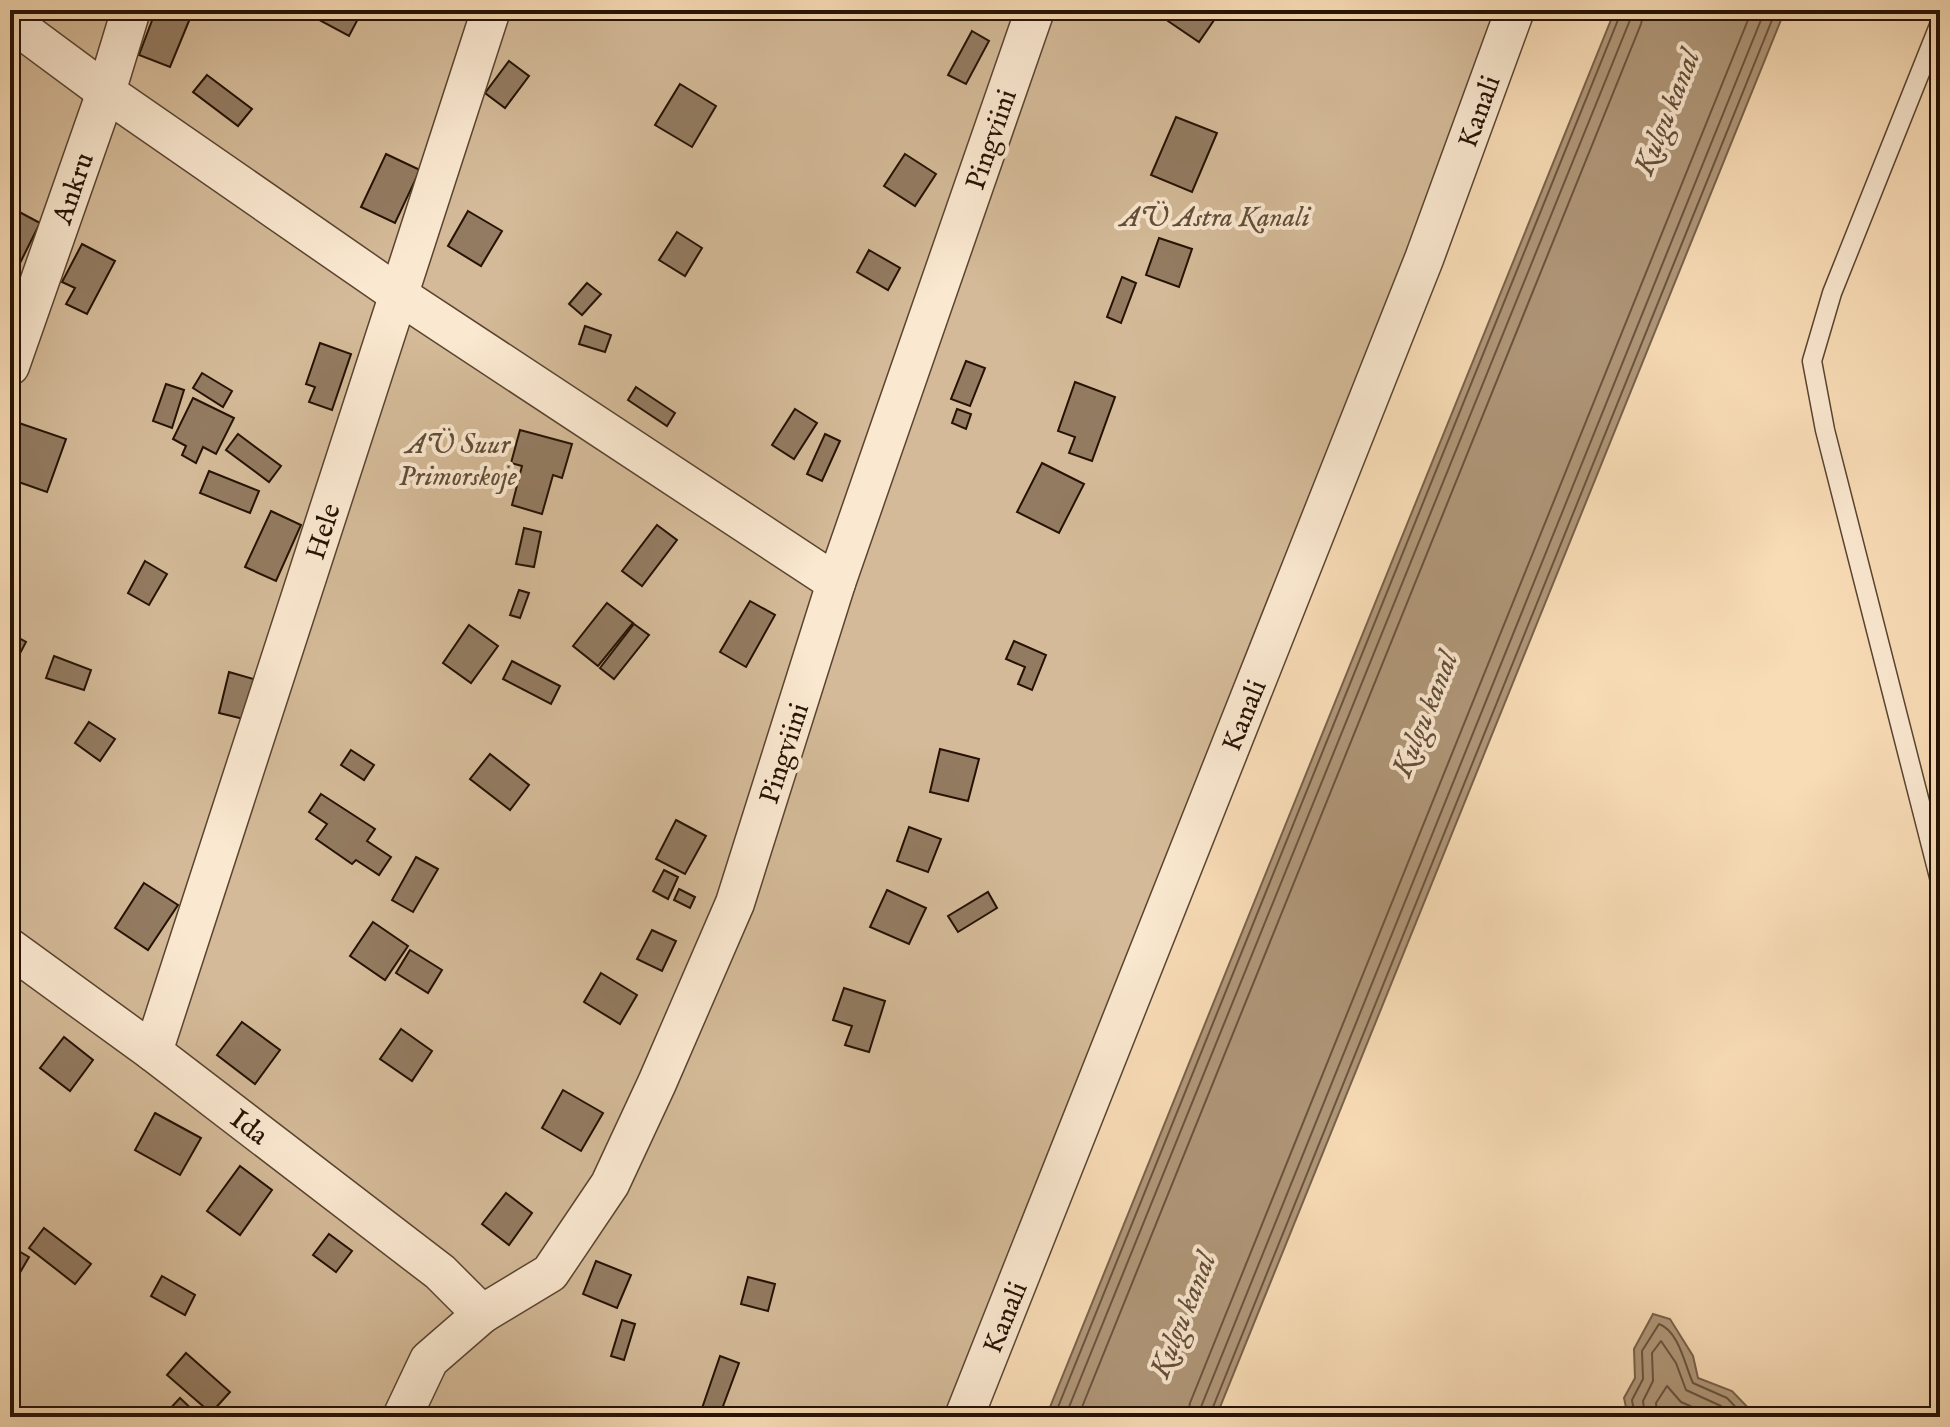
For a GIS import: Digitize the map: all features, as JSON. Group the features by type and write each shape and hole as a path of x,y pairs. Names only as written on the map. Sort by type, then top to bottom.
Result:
{"street":[{"name":"Ankru","path":"10,366 106,92 131,10"},
{"name":"Hele","path":"153,1052 491,10"},
{"name":"Pingviini","path":"402,1417 429,1360 482,1314 550,1273 610,1184 657,1083 735,903 836,583 1035,10"},
{"name":"Kanali","path":"964,1417 1424,259 1515,10"},
{"path":"10,21 106,92 399,295 836,583"},
{"name":"Ida","path":"10,948 153,1052 440,1272 482,1314"}],"lane":[{"path":"1940,23 1832,293 1812,361 1825,430 1940,881"}],"green space":[{"name":"AÜ Suur Primorskoje","path":"10,10 1499,10 1289,571 944,1417 10,1417"}],"water":[{"name":"Kulgu kanal","path":"1615,10 1785,10 1216,1417 1046,1417"},
{"path":"1653,1314 1670,1319 1693,1356 1698,1378 1732,1391 1757,1417 1628,1417 1624,1398 1635,1378 1634,1349"}],"building":[{"path":"156,10 175,10 191,16 170,67 139,55"},
{"path":"311,10 350,10 360,15 349,36 308,14"},
{"path":"1175,10 1221,10 1199,42 1168,21"},
{"path":"972,31 989,41 966,84 948,75"},
{"path":"509,61 529,76 505,108 485,93"},
{"path":"207,75 252,109 238,126 193,92"},
{"path":"680,84 716,106 692,147 655,125"},
{"path":"1176,117 1217,133 1192,192 1151,175"},
{"path":"386,154 420,170 395,223 361,207"},
{"path":"905,154 936,174 915,206 884,186"},
{"path":"10,207 40,223 19,265 10,260"},
{"path":"468,211 502,231 481,266 448,246"},
{"path":"677,232 702,248 685,276 659,260"},
{"path":"1159,238 1192,249 1179,287 1146,275"},
{"path":"82,244 115,261 87,314 66,304 75,288 62,282"},
{"path":"869,250 900,268 888,290 857,272"},
{"path":"1122,277 1136,283 1121,323 1107,317"},
{"path":"587,283 601,294 582,315 569,304"},
{"path":"585,326 611,335 605,352 579,344"},
{"path":"320,343 351,354 332,410 309,402 315,387 306,384"},
{"path":"966,361 985,368 970,406 951,399"},
{"path":"202,373 232,391 223,407 193,388"},
{"path":"1075,382 1115,397 1092,461 1069,453 1075,437 1058,431"},
{"path":"166,384 184,390 172,428 153,421"},
{"path":"636,387 675,413 667,426 628,400"},
{"path":"193,398 234,418 216,454 203,447 196,463 182,455 186,446 173,439"},
{"path":"795,409 817,423 794,459 772,445"},
{"path":"957,409 971,414 966,429 952,423"},
{"path":"16,422 66,439 47,492 10,479 10,439"},
{"path":"520,430 572,444 562,478 553,475 542,514 512,505 522,466 511,463"},
{"path":"238,434 281,466 269,482 226,450"},
{"path":"825,434 840,441 822,481 807,474"},
{"path":"1042,463 1084,484 1059,533 1017,512"},
{"path":"209,471 259,491 250,513 200,493"},
{"path":"271,511 301,525 276,581 245,567"},
{"path":"657,525 677,540 642,586 622,571"},
{"path":"524,528 541,532 534,567 516,564"},
{"path":"145,561 167,574 149,605 128,593"},
{"path":"519,590 529,593 520,618 510,615"},
{"path":"750,601 775,615 746,667 720,652"},
{"path":"607,603 633,623 598,666 573,646"},
{"path":"634,624 649,635 614,679 600,668"},
{"path":"469,625 498,646 471,683 443,663"},
{"path":"10,633 26,642 16,661 10,658"},
{"path":"1014,641 1046,655 1032,690 1018,684 1025,667 1006,659"},
{"path":"54,656 91,670 84,690 46,678"},
{"path":"512,661 560,686 551,704 503,679"},
{"path":"229,672 257,680 248,720 219,713"},
{"path":"89,722 115,739 100,761 75,743"},
{"path":"940,749 979,759 968,801 930,792"},
{"path":"351,750 374,765 364,780 341,765"},
{"path":"490,754 529,785 510,810 470,779"},
{"path":"321,794 375,829 367,841 391,857 379,875 356,860 352,864 316,839 327,824 309,812"},
{"path":"676,820 706,836 685,874 656,859"},
{"path":"909,827 941,839 928,872 897,861"},
{"path":"416,857 438,869 413,912 392,900"},
{"path":"664,870 678,877 668,899 653,891"},
{"path":"144,883 178,905 148,950 115,928"},
{"path":"679,889 695,897 690,908 674,900"},
{"path":"887,890 926,908 909,944 870,927"},
{"path":"988,892 997,908 958,932 948,916"},
{"path":"373,922 408,946 385,980 350,956"},
{"path":"652,930 676,941 662,971 637,959"},
{"path":"410,950 442,970 428,993 396,973"},
{"path":"601,973 637,995 620,1024 584,1002"},
{"path":"844,988 885,1001 869,1052 845,1045 852,1026 833,1020"},
{"path":"242,1022 280,1050 255,1084 217,1055"},
{"path":"401,1029 432,1051 412,1081 380,1059"},
{"path":"64,1037 93,1060 70,1091 40,1068"},
{"path":"563,1090 603,1113 581,1151 542,1128"},
{"path":"155,1113 201,1138 180,1175 135,1150"},
{"path":"240,1166 272,1190 240,1235 207,1211"},
{"path":"506,1193 532,1213 509,1245 482,1224"},
{"path":"10,1195 19,1202 10,1212"},
{"path":"44,1228 91,1264 75,1284 29,1248"},
{"path":"329,1234 352,1251 336,1272 313,1255"},
{"path":"10,1246 29,1257 18,1276 10,1272"},
{"path":"596,1261 631,1275 617,1308 583,1294"},
{"path":"162,1276 195,1295 185,1315 151,1296"},
{"path":"748,1277 775,1284 768,1311 741,1304"},
{"path":"622,1320 635,1324 624,1360 611,1356"},
{"path":"186,1353 230,1392 211,1413 167,1375"},
{"path":"720,1356 739,1363 719,1417 699,1417"},
{"path":"180,1398 200,1417 173,1417 167,1412"},
{"path":"12,1402 32,1417 10,1417"}],"park label":[{"name":"AÜ Astra Kanali","path":"1215,216"}]}
